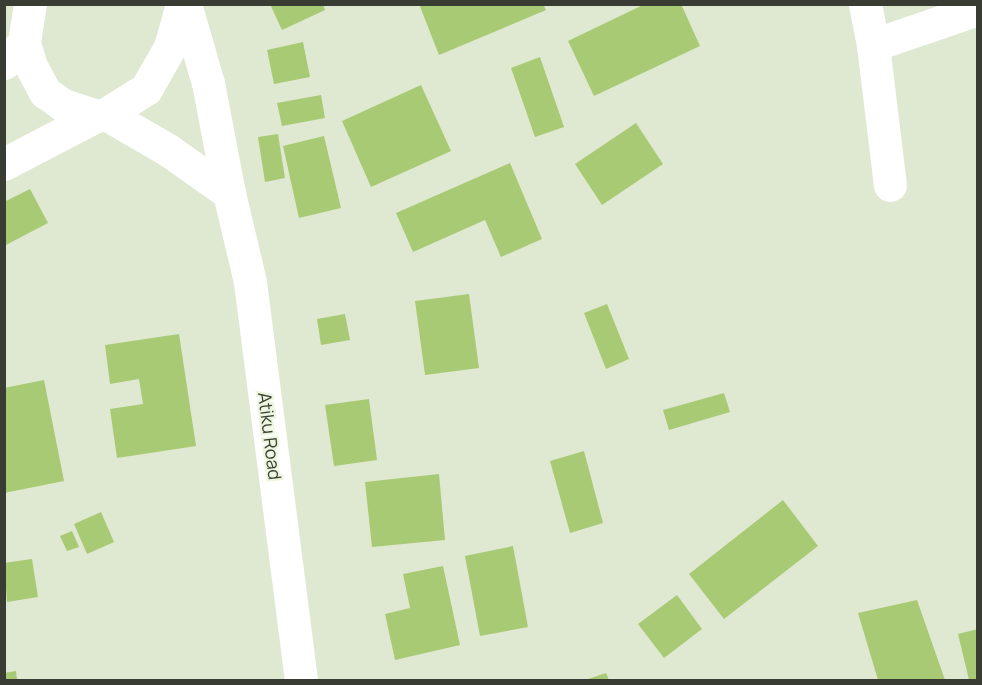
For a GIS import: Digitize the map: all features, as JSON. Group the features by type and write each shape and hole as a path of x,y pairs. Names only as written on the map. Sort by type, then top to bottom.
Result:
{"street":[{"path":"30,4 14,53 31,66 45,92 63,105 101,115 168,150 229,193"},
{"path":"4,164 101,115 146,89 170,47 184,4"},
{"name":"Atiku Road","path":"184,4 208,83 229,193 250,282 301,681"},
{"path":"865,4 873,45 890,185"},
{"path":"873,45 978,9"}],"building":[{"path":"270,4 323,4 325,10 282,30"},
{"path":"419,4 543,4 546,10 439,55"},
{"path":"645,4 681,4 700,46 594,96 568,41"},
{"path":"303,42 310,77 274,84 267,50"},
{"path":"540,57 564,127 535,137 511,68"},
{"path":"421,85 451,151 371,187 342,121"},
{"path":"321,95 325,118 282,126 277,103"},
{"path":"636,123 663,164 602,205 575,164"},
{"path":"278,134 285,178 265,182 258,137"},
{"path":"324,136 341,208 299,218 283,146"},
{"path":"510,163 542,239 501,257 485,220 413,252 396,213"},
{"path":"30,189 48,223 4,246 4,202"},
{"path":"469,294 479,368 425,375 415,301"},
{"path":"607,304 629,359 606,369 584,313"},
{"path":"345,314 350,340 321,345 317,319"},
{"path":"179,334 196,446 117,458 110,409 143,404 139,379 110,384 105,345"},
{"path":"44,380 64,481 4,493 4,388"},
{"path":"724,393 730,412 669,430 663,410"},
{"path":"369,399 377,460 334,466 325,405"},
{"path":"584,451 603,523 570,533 550,461"},
{"path":"439,474 445,540 372,547 365,482"},
{"path":"783,500 818,546 724,619 689,574"},
{"path":"101,512 114,542 87,554 74,524"},
{"path":"72,531 79,547 67,551 60,536"},
{"path":"513,546 528,627 480,636 465,556"},
{"path":"32,559 38,597 7,602 4,563"},
{"path":"443,566 460,645 395,660 385,614 410,608 403,574"},
{"path":"677,595 702,629 664,658 638,624"},
{"path":"917,600 945,680 878,680 858,613"},
{"path":"978,629 978,680 969,680 958,634"},
{"path":"16,671 17,680 4,680 4,673"},
{"path":"606,673 609,680 585,680"}]}
